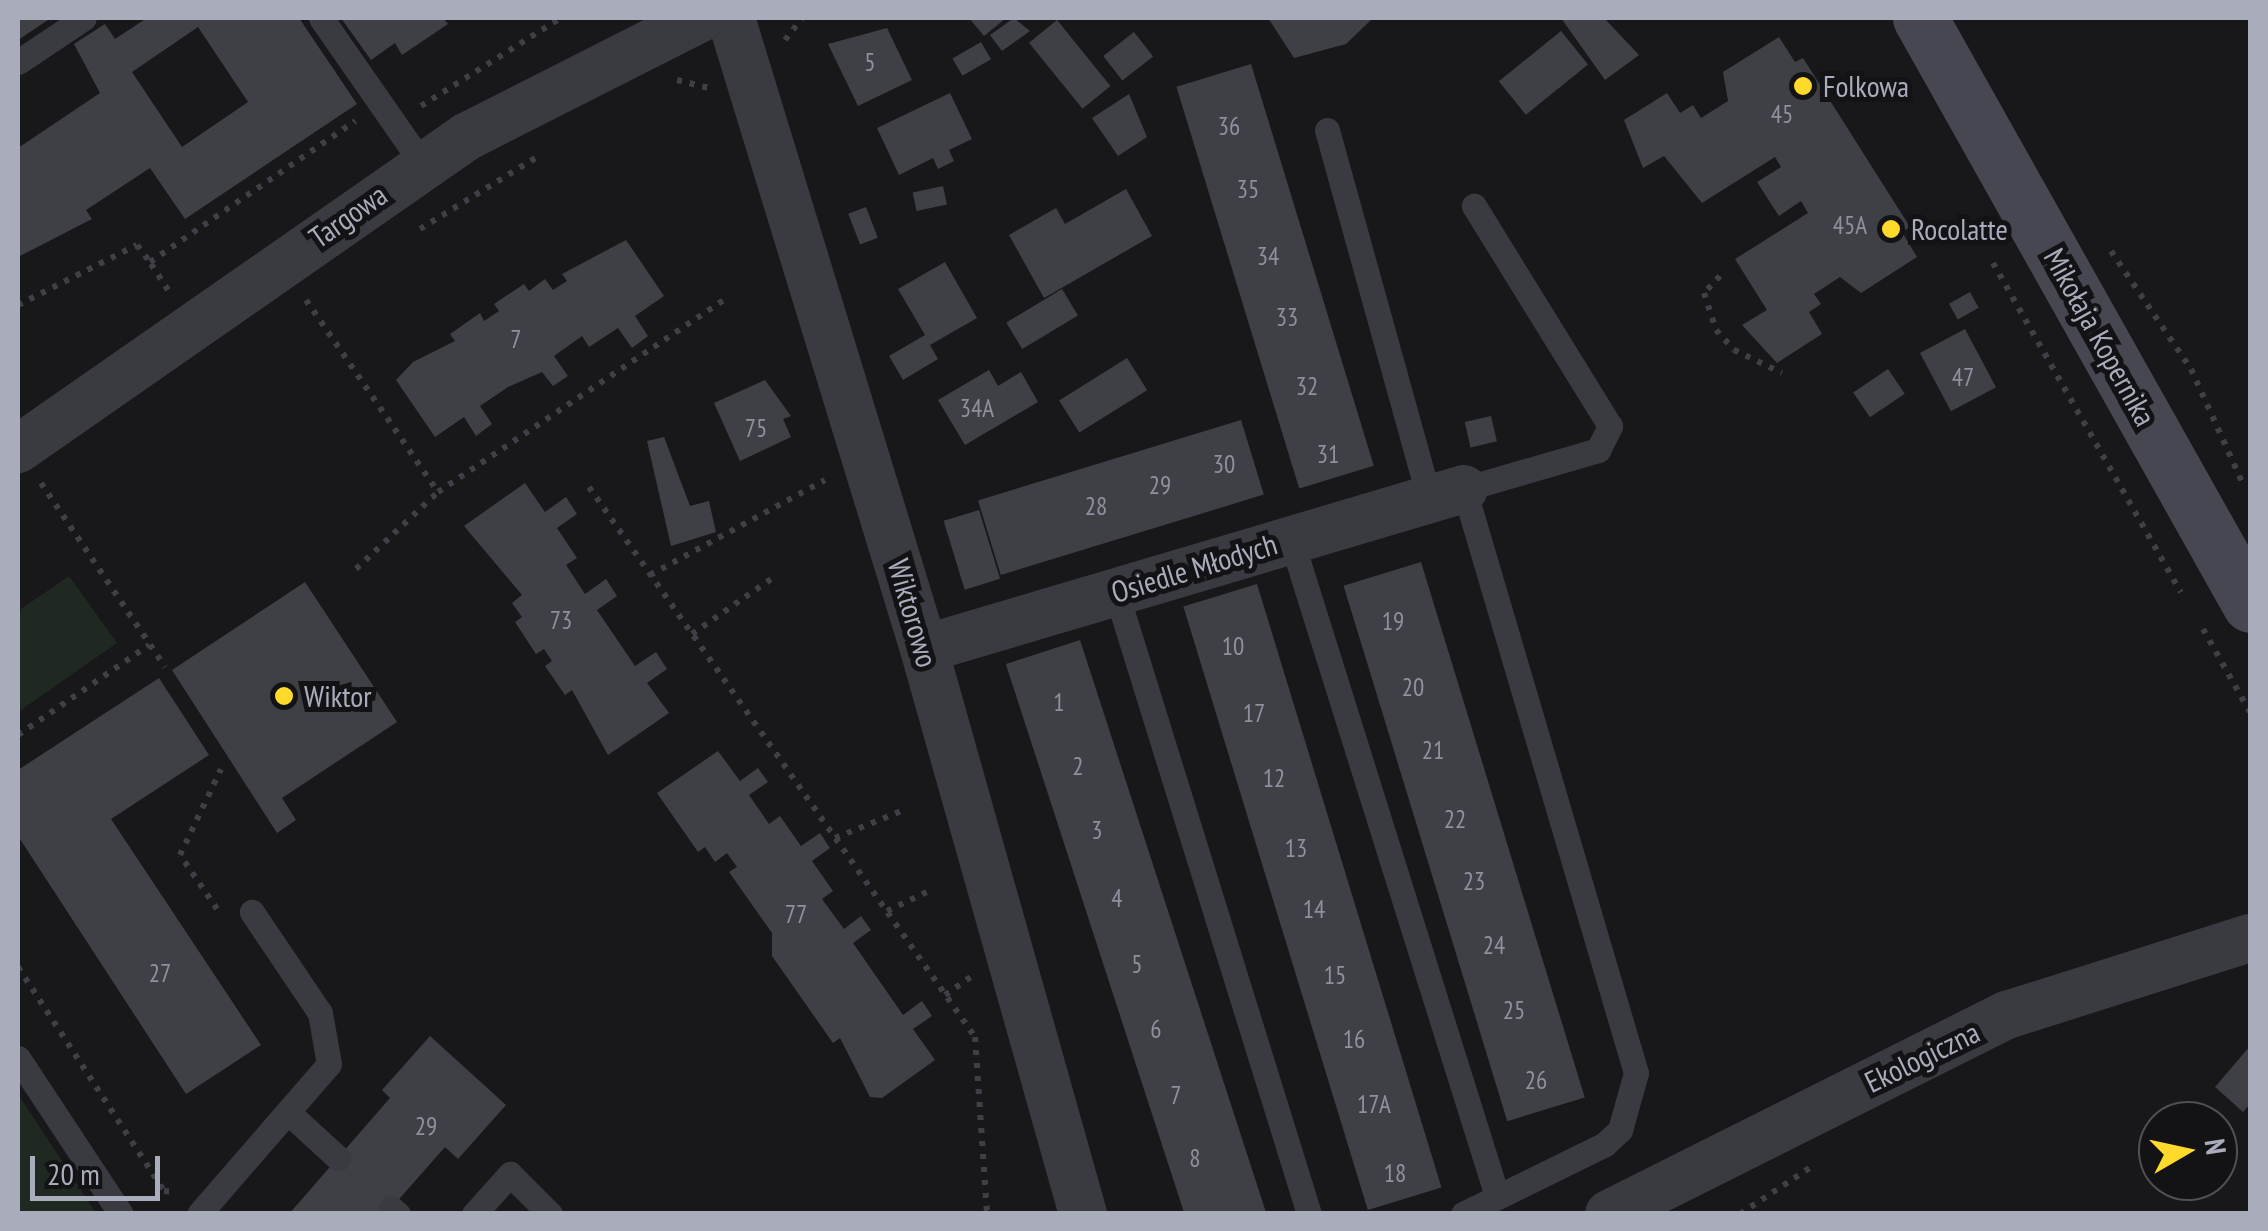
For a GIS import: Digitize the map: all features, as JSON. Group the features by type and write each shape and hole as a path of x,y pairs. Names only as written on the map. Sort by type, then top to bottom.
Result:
{"main road":[{"name":"Mikołaja Kopernika","path":"1920,18 2250,604"}],"street":[{"name":"Targowa","path":"27,464 422,165 701,18"},
{"name":"Wiktorowo","path":"731,18 924,649 1082,1214"},
{"name":"Osiedle Młodych","path":"924,649 1447,494"},
{"name":"Ekologiczna","path":"1609,1214 1670,1199 2007,1016 2250,938"}],"lane":[{"path":"18,62 84,18"},
{"path":"321,18 422,165"},
{"path":"1326,130 1636,1073 1620,1130 1605,1144 1463,1214"},
{"path":"1447,494 1598,450 1610,426 1474,206"},
{"path":"1291,539 1497,1196"},
{"path":"1116,592 1310,1214"},
{"path":"199,1214 316,1088 332,1043 252,912"},
{"path":"18,1058 121,1214"},
{"path":"290,1115 338,1158"},
{"path":"474,1214 510,1174 550,1214"}],"path":[{"path":"150,262 388,113 561,18"},
{"path":"666,77 718,91"},
{"path":"402,240 548,150"},
{"path":"18,305 138,245 169,292 154,302"},
{"path":"2106,246 2192,369 2250,501"},
{"path":"1993,264 2250,712"},
{"path":"1720,276 1704,293 1716,330 1745,358 1782,373"},
{"path":"322,289 306,299 438,492"},
{"path":"356,569 438,492 726,298"},
{"path":"650,575 829,478 824,460"},
{"path":"27,464 165,667"},
{"path":"589,487 975,1038 987,1214"},
{"path":"692,634 774,577"},
{"path":"18,735 149,645"},
{"path":"221,769 180,855 222,916"},
{"path":"835,838 906,810"},
{"path":"887,911 931,890"},
{"path":"18,967 164,1191 179,1193 191,1179"}],"shaded area":[{"path":"69,576 117,643 18,712 18,611"},
{"path":"18,1094 96,1213 18,1213"}],"building":[{"path":"18,18 51,18 18,40"},
{"path":"147,18 299,18 357,104 185,219 150,168 86,210 92,219 18,257 18,148 100,93 74,44 105,24 115,39","holes":["198,27 248,102 182,147 132,72"]},
{"path":"341,18 443,18 448,24 402,55 395,43 371,60"},
{"path":"969,18 1006,18 984,36"},
{"path":"1014,18 1030,31 1002,51 990,35"},
{"path":"1268,18 1373,18 1346,44 1294,58"},
{"path":"1561,18 1604,18 1639,55 1605,80"},
{"path":"1057,20 1110,86 1083,109 1029,43"},
{"path":"887,28 912,80 858,106 828,44"},
{"path":"1561,31 1588,64 1526,115 1499,81"},
{"path":"1134,32 1153,56 1122,80 1103,56"},
{"path":"1779,37 1795,62 1803,58 1910,227 1902,232 1917,257 1861,293 1840,277 1814,294 1821,304 1809,312 1822,334 1777,363 1742,325 1767,310 1735,259 1808,213 1801,201 1779,216 1757,182 1781,167 1775,157 1702,203 1664,156 1643,168 1624,120 1667,93 1680,113 1693,105 1701,118 1728,101 1723,72"},
{"path":"981,42 991,59 962,76 952,58"},
{"path":"1251,64 1374,466 1299,488 1176,87"},
{"path":"950,93 972,139 949,150 954,161 938,169 933,158 899,175 877,128"},
{"path":"1129,94 1147,137 1118,156 1092,118"},
{"path":"943,186 947,205 917,211 913,192"},
{"path":"1126,189 1152,236 1044,298 1009,235 1056,208 1065,224"},
{"path":"866,207 878,238 860,245 848,214"},
{"path":"626,240 664,296 635,316 648,336 632,348 618,328 589,347 582,336 554,356 568,376 553,386 542,372 508,387 480,406 492,424 476,436 464,417 435,437 396,380 413,362 455,341 450,334 480,313 484,321 499,311 494,304 524,284 529,291 545,279 553,290 567,281 562,274"},
{"path":"945,262 977,318 930,345 938,359 903,380 889,356 925,335 898,289"},
{"path":"1062,289 1078,316 1022,349 1006,322"},
{"path":"1970,292 1979,308 1958,319 1949,304"},
{"path":"1965,329 1996,387 1951,411 1920,353"},
{"path":"1127,358 1147,390 1079,433 1059,400"},
{"path":"1888,369 1905,394 1870,417 1853,392"},
{"path":"989,370 998,386 1021,372 1038,402 965,445 938,400"},
{"path":"765,380 791,416 783,419 791,437 740,461 714,403"},
{"path":"1491,416 1497,441 1471,447 1465,422"},
{"path":"1241,420 1264,495 1001,575 978,500"},
{"path":"664,437 690,506 709,501 716,532 671,546 647,441"},
{"path":"525,483 545,512 566,497 577,514 557,528 577,558 566,565 585,594 606,579 617,596 597,610 635,666 656,652 667,669 647,683 669,713 608,755 572,690 565,695 545,666 552,661 544,649 536,654 515,622 522,617 512,603 522,595 464,526"},
{"path":"979,510 1000,579 965,590 944,521"},
{"path":"1421,562 1585,1098 1507,1121 1344,586"},
{"name":"Wiktor","path":"305,582 397,722 282,798 296,820 277,833 172,670"},
{"path":"1257,584 1441,1187 1368,1210 1183,607"},
{"path":"1080,640 1266,1213 1184,1214 1006,664"},
{"path":"159,678 209,755 111,819 261,1045 186,1094 18,836 18,770"},
{"path":"718,751 740,781 758,768 768,782 749,795 769,824 780,816 801,846 820,833 830,848 812,861 833,891 822,899 844,929 861,916 871,930 853,943 903,1015 922,1001 932,1016 913,1029 935,1060 882,1098 870,1097 840,1038 833,1043 772,956 772,933 729,872 737,867 727,853 715,862 705,847 698,852 657,793"},
{"path":"430,1036 506,1105 458,1159 445,1147 386,1214 289,1214 390,1098 382,1090"},
{"path":"2250,1046 2250,1104 2243,1112 2238,1101 2231,1101 2215,1087"}],"place":[{"name":"Folkowa","path":"1803,86"},
{"name":"Rocolatte","path":"1891,229"},
{"name":"Wiktor","path":"284,696"}]}
